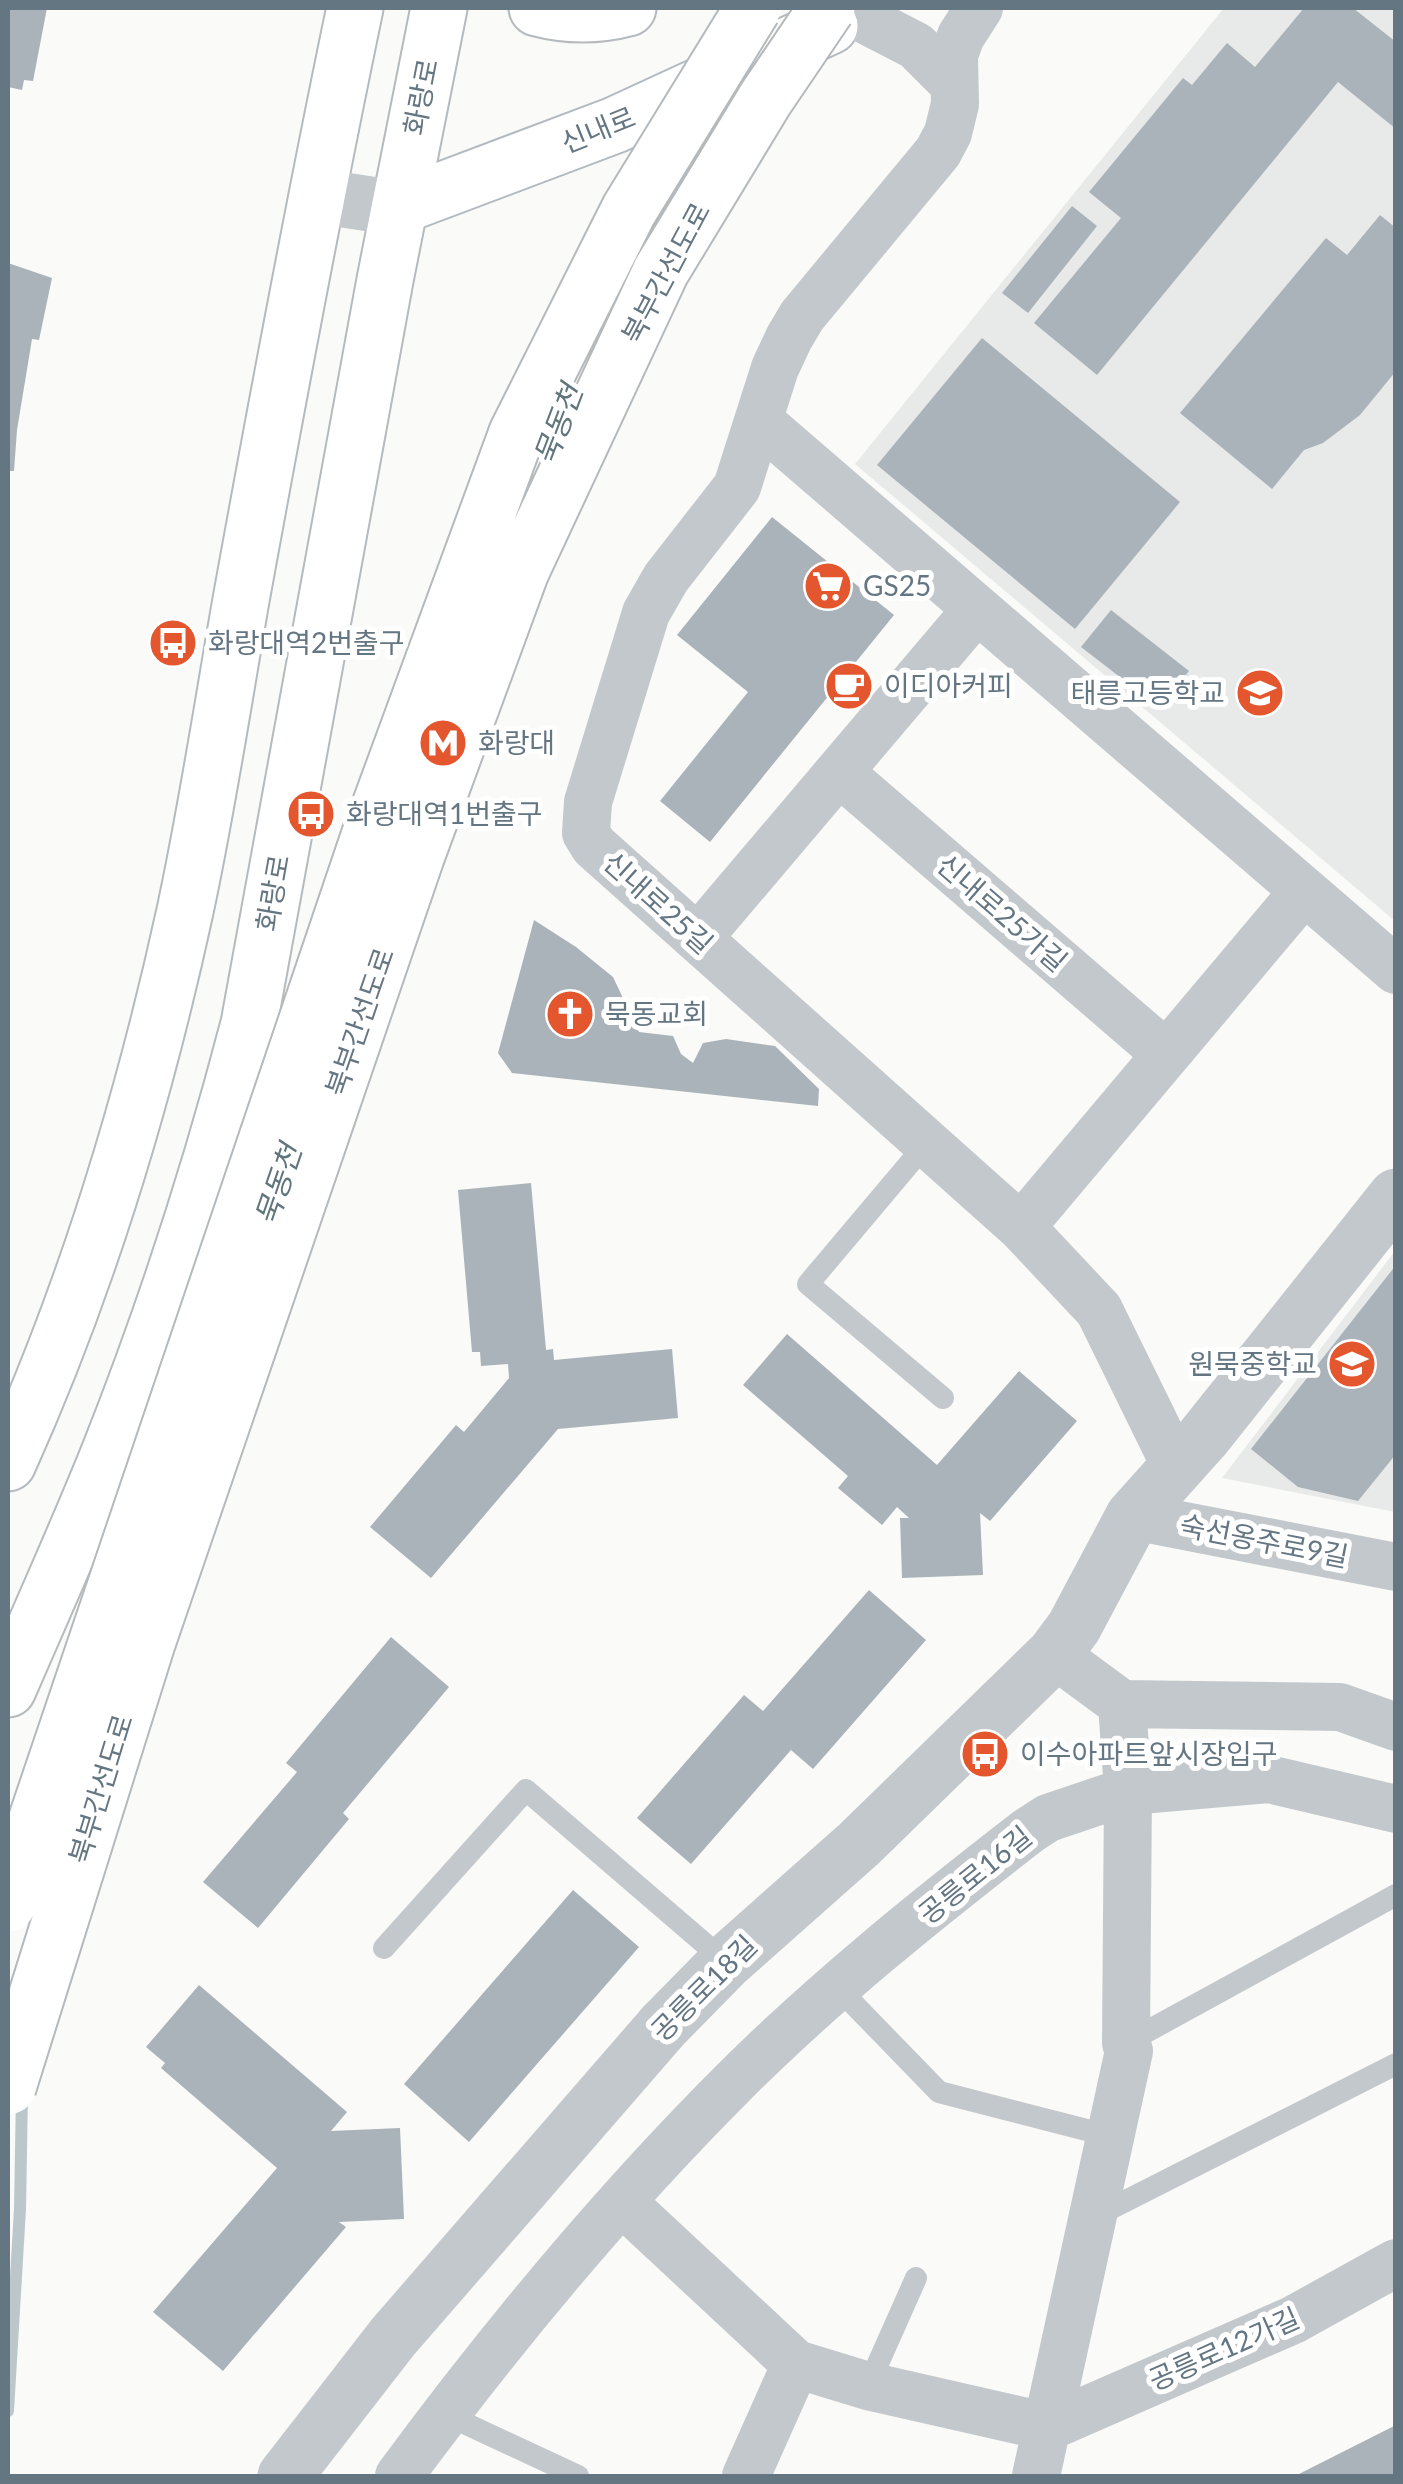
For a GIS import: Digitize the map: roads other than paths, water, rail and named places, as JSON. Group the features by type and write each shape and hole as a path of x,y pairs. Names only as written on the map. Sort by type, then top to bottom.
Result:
{"main road":[{"path":"8,1463 32,1410 89,1255 138,1100 185,911 299,282 355,8"},
{"name":"화랑로","path":"8,1689 109,1452 173,1282 220,1133 248,1024 439,8"},
{"path":"538,8 561,14 622,9"},
{"name":"북부간선도로","path":"8,1904 373,825 517,432 629,210 754,8"},
{"name":"신내로","path":"400,206 615,125 849,12"},
{"name":"북부간선도로","path":"8,2087 147,1642 416,856 522,571 661,271 766,98 849,12"}],"street":[{"name":"신내로25길","path":"979,8 957,46 952,116 938,152 802,316 775,368 737,487 666,578 646,612 586,817 586,833 594,846 1020,1227 1099,1310 1176,1467"},
{"path":"849,12 916,46 953,84"},
{"name":"신내로","path":"318,196 400,206"},
{"path":"759,421 1396,970"},
{"path":"698,938 977,609"},
{"name":"신내로25가길","path":"838,772 1166,1054"},
{"path":"1020,1227 1304,891"},
{"name":"공릉로18길","path":"285,2476 406,2322 664,2026 726,1962 859,1844 1054,1654 1074,1627 1133,1516 1204,1438 1396,1196"},
{"name":"숙선옹주로9길","path":"1133,1516 1396,1567"},
{"path":"1054,1654 1122,1704 1340,1708 1396,1727"},
{"path":"1036,2476 1130,2051 1126,2043 1128,1791 1122,1704"},
{"path":"1128,1791 1269,1779 1396,1810"},
{"name":"공릉로16길","path":"399,2476 552,2278 732,2084 838,1988 1028,1831 1048,1818 1128,1791"},
{"path":"622,2202 796,2364 868,2386 1048,2426"},
{"name":"공릉로12가길","path":"1048,2426 1293,2320 1396,2263"},
{"path":"746,2476 796,2364"}],"lane":[{"path":"926,1144 808,1284 943,1398"},
{"path":"384,1948 526,1790 726,1962"},
{"path":"1126,2043 1396,1895"},
{"path":"838,1988 939,2092 1110,2136"},
{"path":"1092,2218 1396,2064"},
{"path":"868,2386 916,2278"},
{"path":"445,2414 578,2476"}],"waterway":[{"name":"묵동천","path":"663,220 683,169"},
{"name":"묵동천","path":"8,2411 20,2209 22,2093"}],"place":[{"name":"GS25","path":"828,586"},
{"name":"화랑대역2번출구","path":"173,643"},
{"name":"이디아커피","path":"849,686"},
{"name":"태릉고등학교","path":"1260,693"},
{"name":"화랑대","path":"443,743"},
{"name":"화랑대역1번출구","path":"311,814"},
{"name":"묵동교회","path":"570,1014"},
{"name":"원묵중학교","path":"1352,1364"},
{"name":"이수아파트앞시장입구","path":"985,1754"}]}
